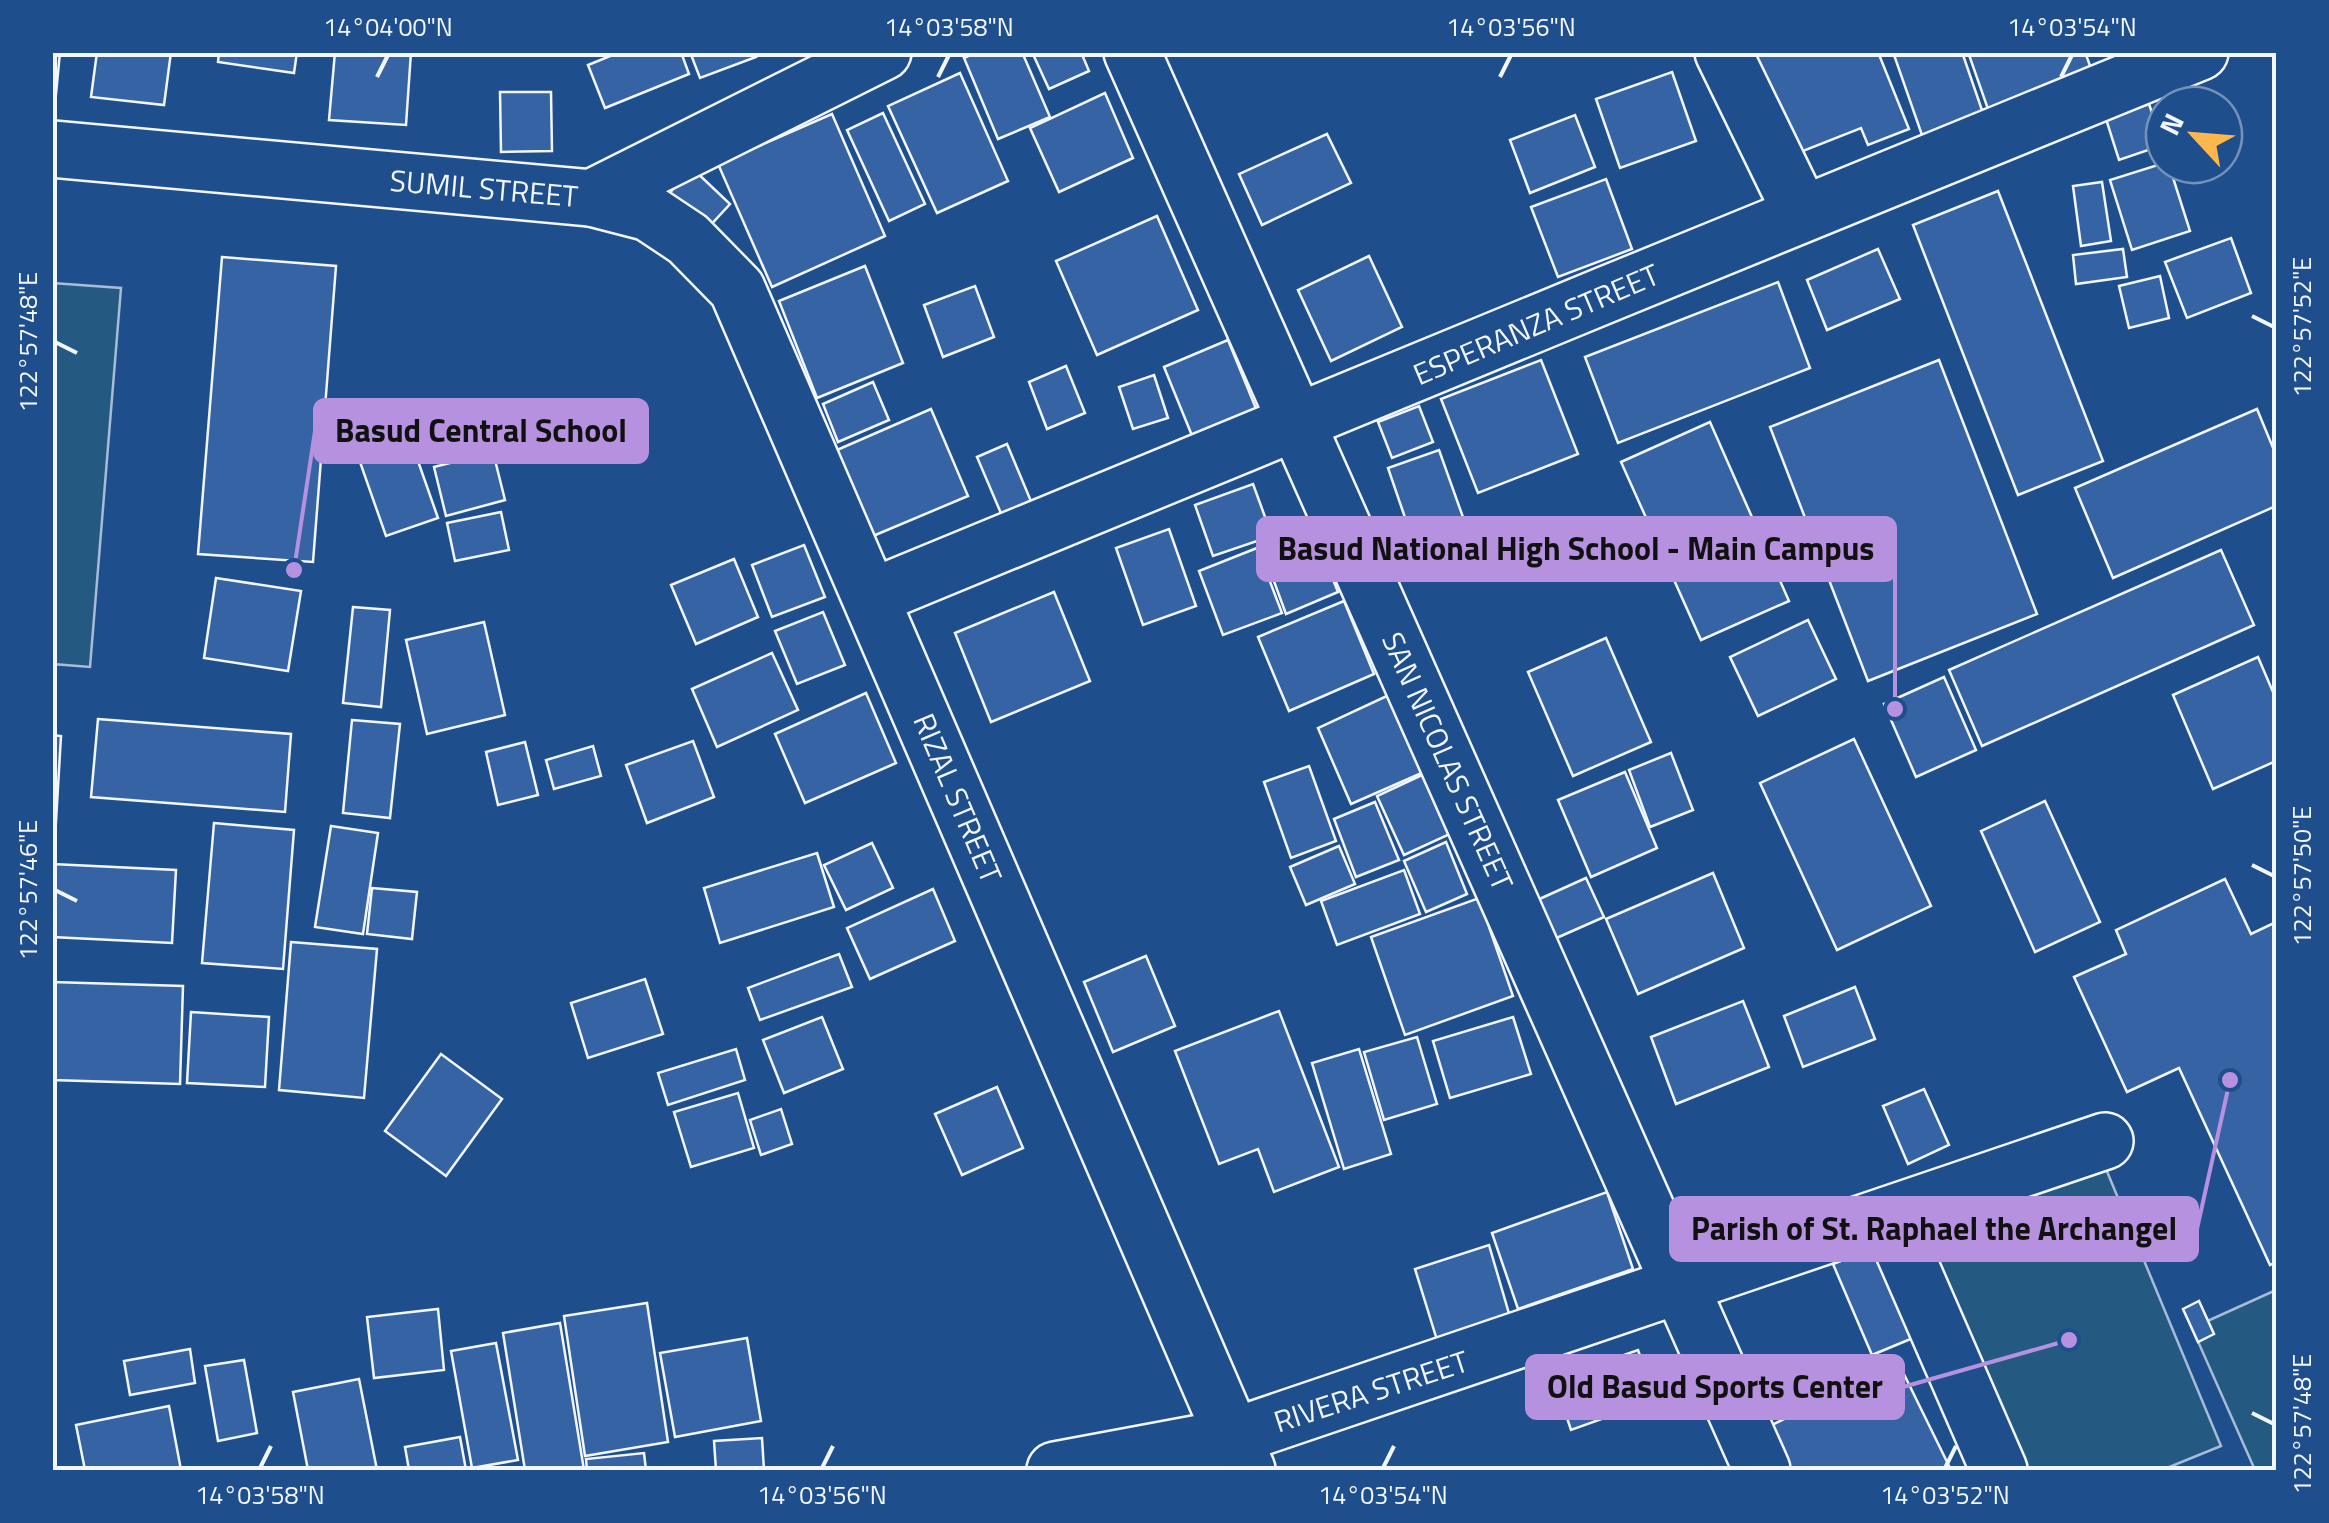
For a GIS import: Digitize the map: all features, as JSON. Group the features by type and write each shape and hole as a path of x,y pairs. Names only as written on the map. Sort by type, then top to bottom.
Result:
{"street":[{"name":"SUMIL STREET","path":"52,150 592,198 882,52"},
{"name":"SAN NICOLAS STREET","path":"1132,52 1762,1470"},
{"path":"1723,52 1800,212"},
{"name":"ESPERANZA STREET","path":"872,597 1298,424 1800,212 2200,52"},
{"name":"RIZAL STREET","path":"592,198 649,213 688,239 737,289 1240,1454"},
{"name":"RIVERA STREET","path":"1055,1470 1240,1454 1682,1287 2105,1141"},
{"path":"1888,1215 1999,1470"}],"shaded area":[{"path":"52,283 121,288 90,667 53,664"},
{"path":"2101,1157 2221,1446 2162,1470 2016,1470 1918,1235"},
{"path":"2276,1290 2276,1470 2255,1470 2192,1328"}],"building":[{"path":"52,52 60,52 56,94 52,93"},
{"path":"97,52 171,52 164,105 91,97"},
{"path":"219,52 297,52 294,73 218,62"},
{"path":"335,52 411,52 406,125 329,120"},
{"path":"620,52 681,52 689,74 605,108 588,65"},
{"path":"690,52 754,52 756,57 700,78"},
{"path":"977,52 1022,52 1050,117 998,139 964,58"},
{"path":"1032,52 1081,52 1089,71 1049,89"},
{"path":"1751,52 1878,52 1909,129 1868,145 1861,128 1793,155"},
{"path":"1893,52 1962,52 1984,116 1923,138"},
{"path":"1968,52 2085,52 2093,74 1989,112"},
{"path":"1672,72 1696,141 1620,168 1596,99"},
{"path":"960,73 1008,181 937,213 888,106"},
{"path":"500,92 551,92 552,151 501,152"},
{"path":"1105,93 1133,158 1059,192 1030,128"},
{"path":"2144,106 2144,151 2119,160 2106,119"},
{"path":"883,113 925,204 889,221 847,130"},
{"path":"832,114 885,236 772,287 718,164"},
{"path":"1575,115 1595,167 1530,193 1510,140"},
{"path":"1327,134 1351,183 1262,225 1239,174"},
{"path":"692,168 730,204 706,230 667,196"},
{"path":"2144,169 2144,185 2175,185 2190,231 2132,250 2110,180"},
{"path":"1606,179 1632,249 1558,277 1531,207"},
{"path":"2102,182 2111,241 2081,246 2073,186"},
{"path":"1998,191 2103,461 2018,495 1913,225"},
{"path":"1157,216 1198,310 1097,355 1056,261"},
{"path":"2231,238 2251,293 2187,318 2165,262"},
{"path":"1878,249 1900,299 1827,330 1807,280"},
{"path":"2123,249 2127,277 2076,284 2073,255"},
{"path":"1369,256 1402,327 1331,361 1298,290"},
{"path":"222,257 336,266 313,562 198,554"},
{"path":"865,266 903,363 817,398 779,301"},
{"path":"2160,276 2169,318 2129,328 2119,286"},
{"path":"1778,282 1810,368 1618,443 1585,357"},
{"path":"975,286 994,337 943,357 924,305"},
{"path":"1228,340 1257,411 1193,438 1164,367"},
{"path":"1541,360 1578,454 1478,493 1441,399"},
{"path":"1939,360 2037,614 1868,681 1770,427"},
{"path":"1066,366 1085,413 1047,429 1029,382"},
{"path":"1154,375 1168,418 1133,429 1119,387"},
{"path":"873,382 889,420 838,442 823,404"},
{"path":"1419,406 1433,442 1392,458 1378,422"},
{"path":"931,409 968,496 873,536 837,450"},
{"path":"2257,409 2276,455 2276,506 2113,578 2075,488"},
{"path":"1710,422 1789,601 1701,640 1621,462"},
{"path":"412,444 438,518 386,536 360,462"},
{"path":"1007,444 1033,506 1003,518 977,457"},
{"path":"1439,450 1464,520 1412,538 1388,468"},
{"path":"493,452 505,500 446,516 434,467"},
{"path":"1253,484 1272,536 1213,556 1195,505"},
{"path":"501,512 509,550 455,561 447,523"},
{"path":"1169,529 1196,606 1143,625 1116,548"},
{"path":"804,545 825,597 772,617 752,565"},
{"path":"1257,548 1282,613 1223,635 1199,571"},
{"path":"2221,550 2254,625 1982,746 1949,670"},
{"path":"1323,555 1338,592 1286,614 1272,576"},
{"path":"734,559 758,617 696,644 671,585"},
{"path":"216,578 301,591 288,671 204,658"},
{"path":"1054,592 1090,681 991,722 955,633"},
{"path":"1344,601 1374,674 1289,711 1258,637"},
{"path":"353,607 390,610 381,707 343,703"},
{"path":"823,612 845,665 797,684 775,631"},
{"path":"1808,620 1836,679 1758,716 1730,657"},
{"path":"484,622 505,715 427,734 406,640"},
{"path":"1606,638 1651,742 1573,776 1528,672"},
{"path":"772,653 798,710 717,747 692,689"},
{"path":"2258,657 2276,699 2276,761 2213,789 2173,695"},
{"path":"1944,677 1976,750 1916,777 1884,704"},
{"path":"866,693 896,763 805,803 775,734"},
{"path":"1389,695 1424,772 1351,804 1318,728"},
{"path":"98,719 291,734 285,812 91,797"},
{"path":"352,720 400,724 390,818 343,813"},
{"path":"52,735 61,736 55,838 52,838"},
{"path":"1854,739 1931,906 1837,950 1760,783"},
{"path":"693,741 714,797 647,823 626,765"},
{"path":"525,742 538,795 498,805 486,752"},
{"path":"593,746 601,776 554,789 546,760"},
{"path":"1671,753 1693,810 1650,827 1629,770"},
{"path":"1309,766 1336,841 1291,858 1264,782"},
{"path":"1625,772 1657,848 1591,877 1558,800"},
{"path":"1422,775 1450,834 1404,855 1377,796"},
{"path":"2045,801 2100,922 2035,952 1981,831"},
{"path":"1375,802 1399,860 1356,877 1334,819"},
{"path":"214,823 294,830 283,969 202,963"},
{"path":"331,826 378,833 363,934 315,927"},
{"path":"1446,842 1467,894 1426,912 1404,861"},
{"path":"872,843 893,888 846,910 824,865"},
{"path":"1339,846 1355,884 1306,905 1290,867"},
{"path":"817,853 834,907 720,943 704,888"},
{"path":"52,864 176,870 172,943 52,937"},
{"path":"1404,870 1420,914 1337,945 1321,901"},
{"path":"1713,873 1744,948 1638,994 1606,919"},
{"path":"1586,878 1604,917 1552,940 1535,901"},
{"path":"2225,879 2251,934 2276,922 2276,1262 2270,1265 2179,1068 2127,1092 2074,977 2126,954 2116,930"},
{"path":"372,888 417,892 412,939 367,934"},
{"path":"933,889 955,941 870,979 847,928"},
{"path":"1479,898 1513,996 1405,1035 1371,937"},
{"path":"291,942 377,949 364,1098 279,1090"},
{"path":"839,954 852,987 760,1020 748,988"},
{"path":"1146,956 1175,1026 1113,1052 1084,982"},
{"path":"645,979 663,1034 588,1058 571,1003"},
{"path":"52,982 183,986 180,1084 52,1080"},
{"path":"1855,987 1875,1039 1803,1067 1784,1016"},
{"path":"1743,1001 1769,1067 1676,1104 1651,1037"},
{"path":"1279,1011 1339,1167 1274,1192 1258,1149 1219,1164 1175,1051"},
{"path":"191,1012 269,1017 265,1087 187,1083"},
{"path":"822,1017 843,1069 784,1093 763,1040"},
{"path":"1513,1017 1531,1074 1450,1098 1433,1041"},
{"path":"1417,1037 1437,1104 1384,1120 1364,1052"},
{"path":"736,1049 745,1080 668,1105 658,1073"},
{"path":"1359,1049 1391,1154 1344,1169 1312,1063"},
{"path":"441,1054 502,1099 446,1176 385,1131"},
{"path":"997,1087 1023,1148 962,1175 935,1114"},
{"path":"1924,1089 1949,1145 1908,1164 1883,1106"},
{"path":"738,1093 754,1148 691,1167 674,1112"},
{"path":"781,1109 792,1144 761,1155 750,1120"},
{"path":"1607,1192 1633,1269 1518,1309 1492,1233"},
{"path":"1887,1242 1925,1333 1872,1355 1833,1264"},
{"path":"1489,1245 1510,1317 1437,1340 1415,1269"},
{"path":"2199,1301 2214,1334 2198,1342 2183,1309"},
{"path":"647,1303 668,1442 585,1456 564,1316"},
{"path":"438,1309 444,1370 374,1378 367,1317"},
{"path":"560,1323 584,1470 525,1470 503,1333"},
{"path":"747,1338 761,1421 675,1437 660,1353"},
{"path":"496,1343 518,1460 472,1468 451,1351"},
{"path":"190,1349 195,1383 130,1395 124,1361"},
{"path":"1638,1350 1655,1400 1571,1430 1554,1379"},
{"path":"244,1360 257,1433 218,1441 205,1366"},
{"path":"1898,1362 1951,1470 1789,1470 1768,1427"},
{"path":"359,1379 377,1470 308,1470 293,1392"},
{"path":"169,1406 181,1470 85,1470 76,1425"},
{"path":"460,1437 466,1470 409,1470 405,1447"},
{"path":"762,1438 764,1470 716,1470 714,1441"},
{"path":"644,1453 646,1470 587,1470 586,1459"}],"place":[{"name":"Basud Central School","path":"294,570"},
{"name":"Basud National High School - Main Campus","path":"1895,709"},
{"name":"Parish of St. Raphael the Archangel","path":"2230,1080"},
{"name":"Old Basud Sports Center","path":"2069,1340"}]}
